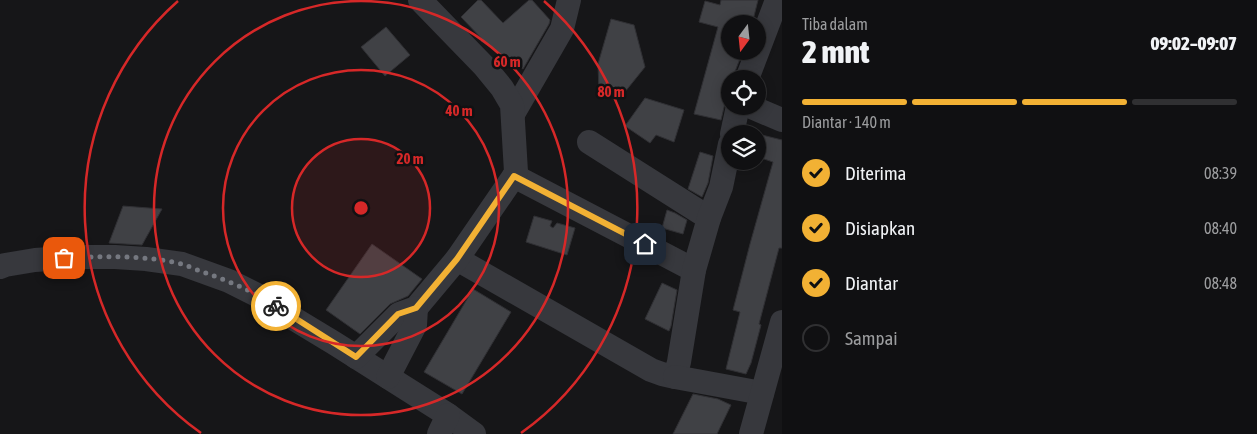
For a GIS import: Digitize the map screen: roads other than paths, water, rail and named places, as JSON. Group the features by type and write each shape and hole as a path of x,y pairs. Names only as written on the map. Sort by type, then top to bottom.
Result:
{"street":[{"path":"356,357 398,314 416,308 457,259 514,176 516,167 512,105 502,88 484,66 420,0"},
{"path":"513,114 562,30 569,0"},
{"path":"751,70 777,0"},
{"path":"766,113 782,120"},
{"path":"589,142 709,218"},
{"path":"675,377 694,270 724,170"},
{"path":"514,176 694,270"},
{"path":"0,267 35,260 78,257 146,259 182,264 228,281 266,299 296,320 388,377 443,425 474,434"},
{"path":"457,259 651,370 675,377 762,392"},
{"path":"388,377 415,325 416,308"},
{"path":"751,434 782,322"}]}
